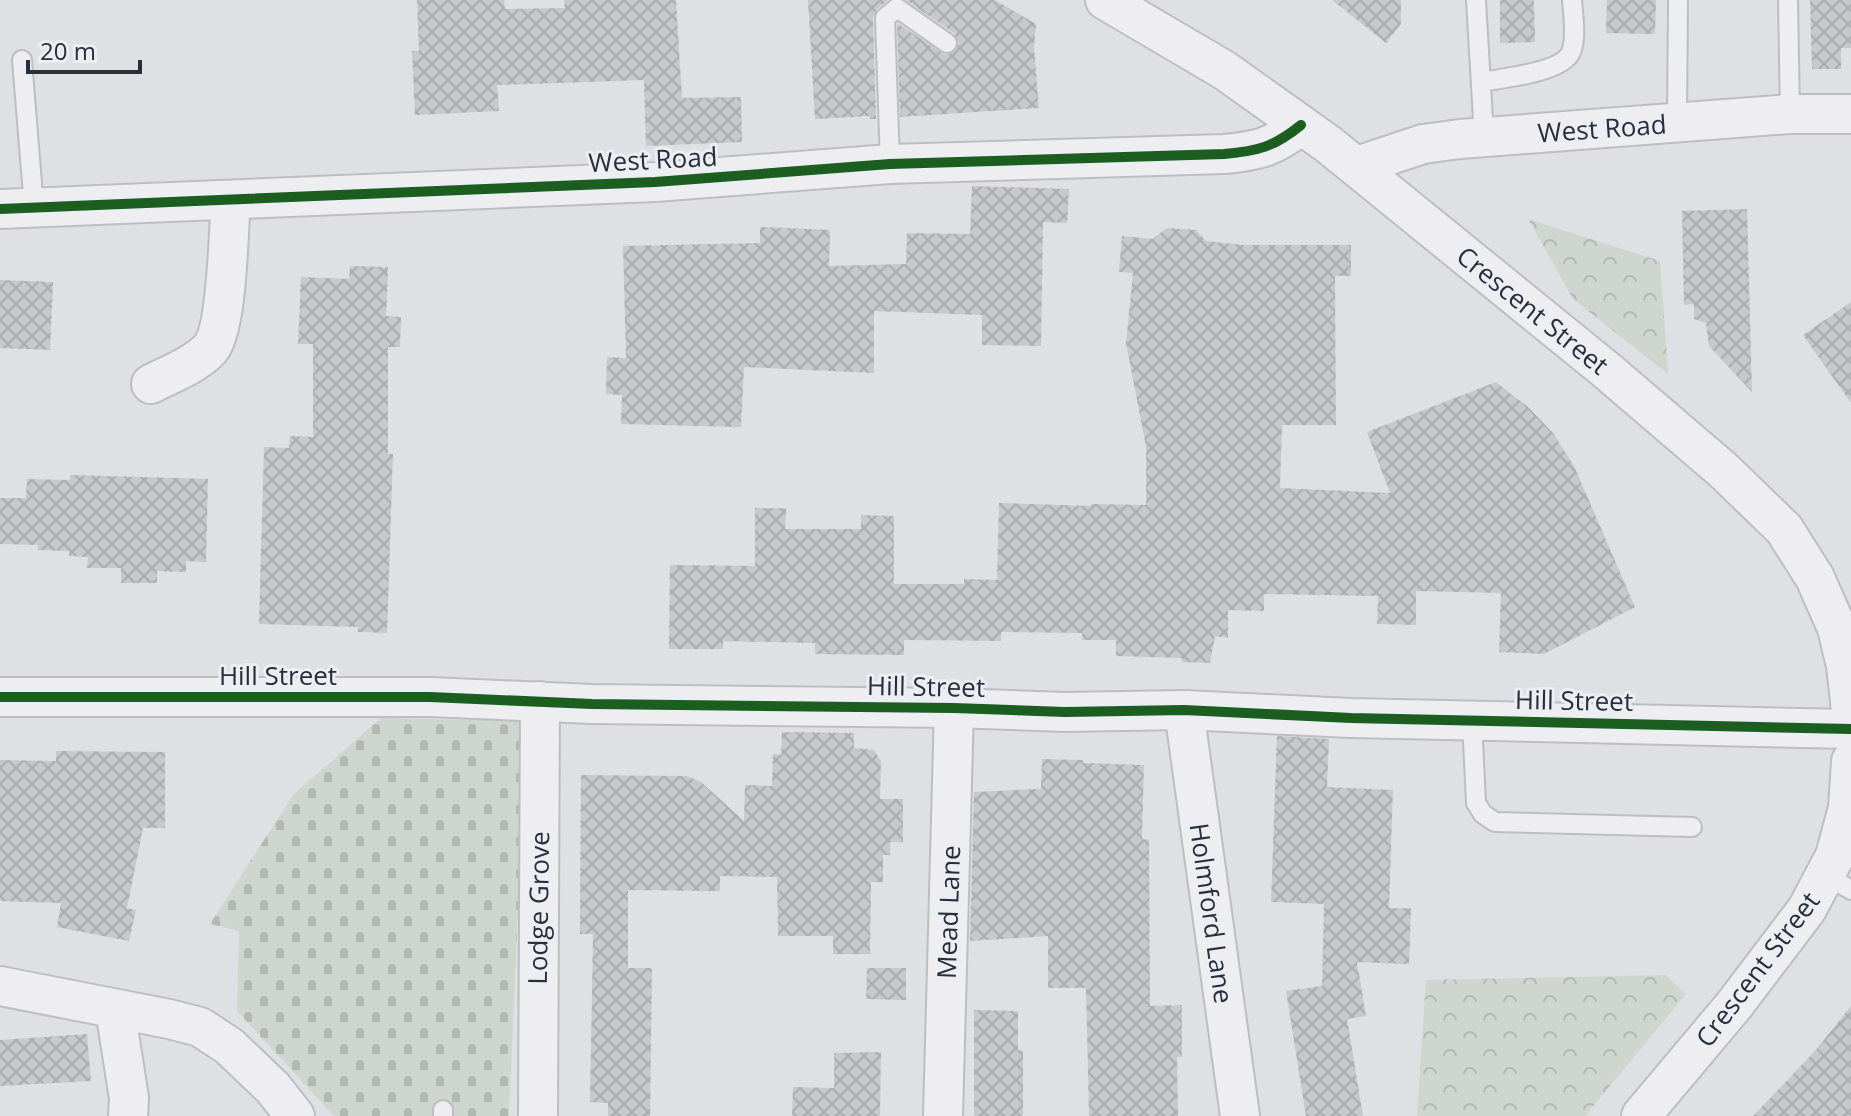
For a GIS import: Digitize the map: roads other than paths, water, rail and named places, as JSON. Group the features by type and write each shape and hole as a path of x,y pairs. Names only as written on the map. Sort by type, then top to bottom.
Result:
{"street":[{"name":"Crescent Street","path":"1105,0 1224,70 1357,166 1723,470 1784,529 1815,578 1837,628 1846,666 1851,711"},
{"name":"West Road","path":"1357,166 1423,144 1484,137 1790,114 1851,114"},
{"name":"West Road","path":"17,209 655,182 890,164 1239,153 1279,143 1301,125"},
{"path":"151,384 195,361 216,341 231,201"},
{"name":"Hill Street","path":"0,697 430,697 1065,712 1184,710 1351,718 1851,729"},
{"name":"Lodge Grove","path":"538,1116 540,701"},
{"name":"Mead Lane","path":"943,1116 954,708"},
{"name":"Holmford Lane","path":"1184,710 1240,1116"},
{"name":"Crescent Street","path":"1641,1116 1807,909 1838,883 1835,856 1848,808 1851,761"},
{"path":"0,986 200,1027 229,1046 273,1088 295,1116"},
{"path":"115,1009 129,1098 128,1116"}],"lane":[{"path":"1476,0 1484,137"},
{"path":"1481,82 1553,68 1567,57 1572,50 1572,0"},
{"path":"1677,122 1678,0"},
{"path":"1788,0 1790,114"},
{"path":"890,164 885,18 897,8 947,43"},
{"path":"17,209 22,60"},
{"path":"1472,720 1476,803 1483,814 1495,822 1692,827"}]}
